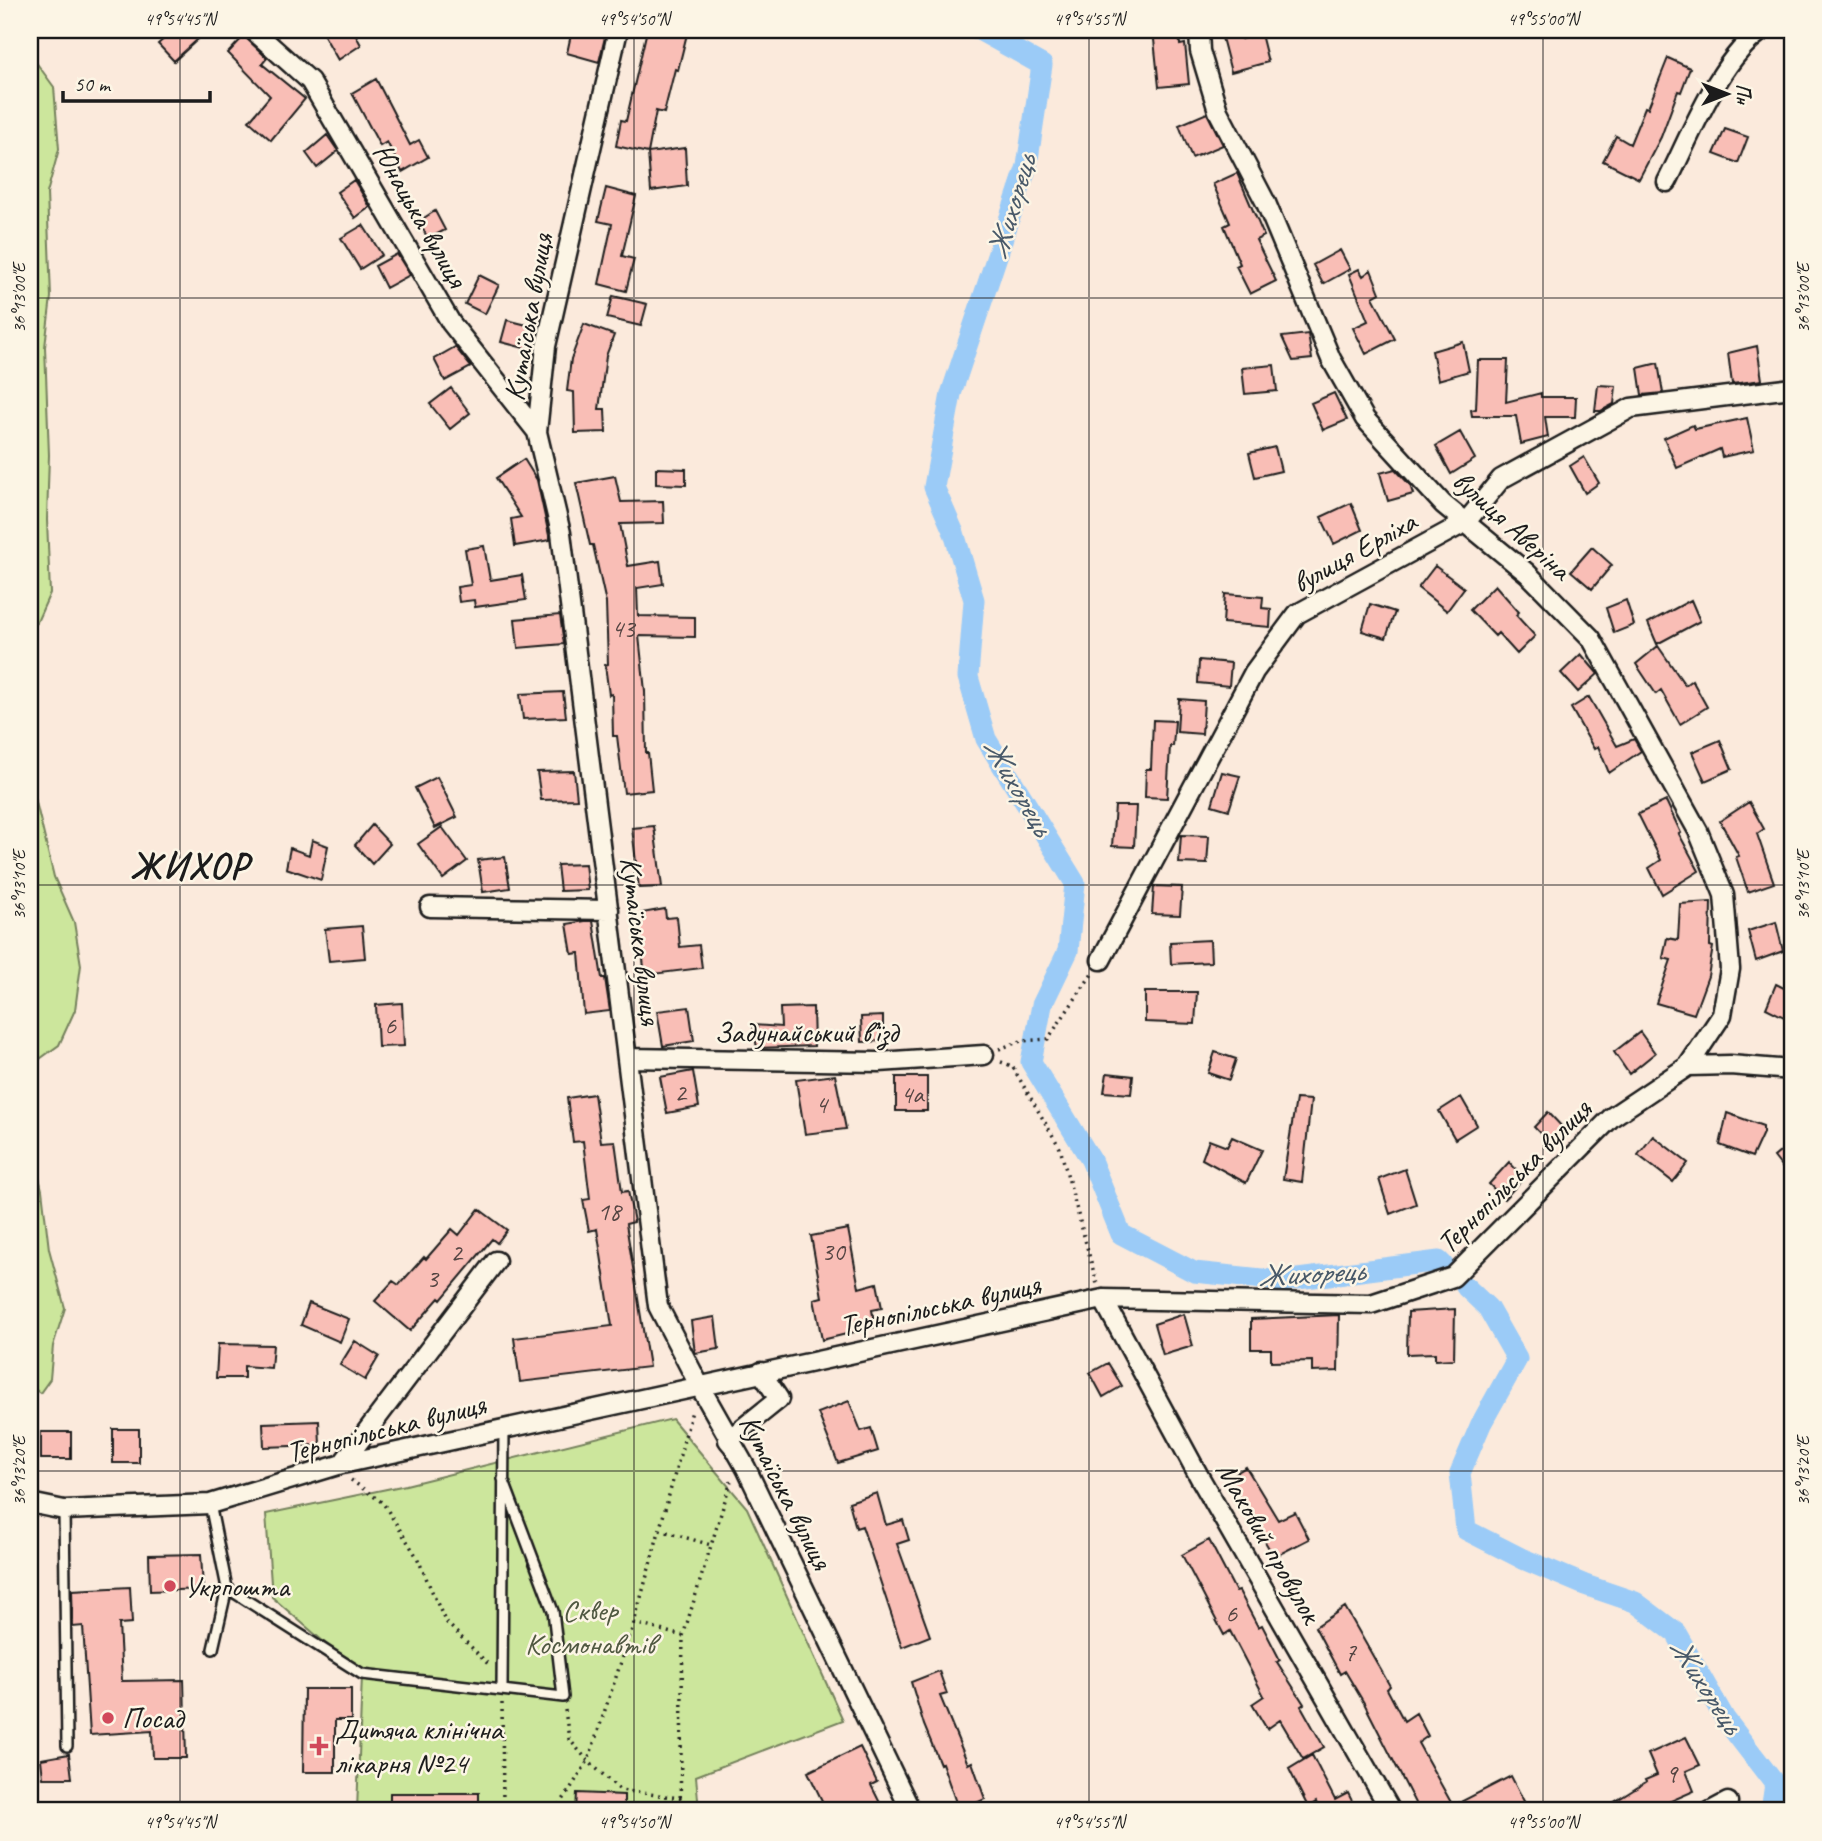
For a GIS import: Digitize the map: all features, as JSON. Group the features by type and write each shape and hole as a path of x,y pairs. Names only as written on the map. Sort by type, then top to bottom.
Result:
{"street":[{"name":"Юнацька вулиця","path":"253,30 310,81 451,323 537,432"},
{"name":"Кутаїська вулиця","path":"618,30 545,346 537,432 561,533 658,1306 739,1456 911,1811"},
{"name":"вулиця Аверіна","path":"1199,30 1200,51 1218,111 1266,203 1331,359 1365,419 1443,504 1527,573 1591,638 1698,831 1724,895 1730,969 1722,1015 1688,1066"},
{"path":"1667,182 1713,90 1749,39 1763,30"},
{"name":"вулиця Ерліха","path":"1101,960 1254,672 1297,614 1466,523 1501,479 1631,408 1792,388"},
{"path":"430,907 609,910"},
{"name":"Задунайський в’їзд","path":"627,1058 879,1062 984,1055"},
{"path":"1688,1066 1730,1065 1792,1070"},
{"name":"Тернопільська вулиця","path":"30,1503 64,1510 211,1504 337,1466 1104,1298 1371,1304 1453,1277 1612,1117 1688,1066"},
{"path":"337,1466 496,1261"},
{"name":"Маковий провулок","path":"1104,1298 1200,1478 1391,1811"},
{"path":"739,1456 729,1440 779,1399 761,1372"},
{"path":"1710,1811 1728,1802"}],"lane":[{"path":"502,1690 504,1429"},
{"path":"228,1588 362,1674 563,1697 553,1611 503,1479"},
{"path":"211,1504 228,1588 213,1649"},
{"path":"64,1510 66,1746"}],"path":[{"path":"1021,1041 1048,1039 1101,960"},
{"path":"984,1055 1012,1066 1060,1147 1094,1277 1104,1298"},
{"path":"556,1811 588,1761 634,1623 699,1385"},
{"path":"680,1811 683,1636 739,1456"},
{"path":"337,1466 383,1503 417,1557 445,1621 502,1677"},
{"path":"659,1530 711,1545"},
{"path":"634,1623 683,1636"},
{"path":"502,1690 503,1807"},
{"path":"563,1697 569,1738 588,1761 620,1790 680,1798"},
{"path":"680,1798 687,1811"}],"green space":[{"path":"30,54 54,87 59,149 47,193 51,297 45,347 50,593 37,622 30,629"},
{"path":"30,777 54,877 74,922 81,965 75,1010 59,1045 30,1066"},
{"path":"30,1140 42,1190 49,1249 65,1308 53,1346 50,1379 40,1393 30,1386"},
{"name":"Сквер Космонавтів","path":"672,1419 747,1508 843,1720 696,1776 699,1811 357,1811 362,1675 272,1597 266,1514 406,1485"}],"building":[{"path":"174,30 208,30 174,61 158,44"},
{"path":"321,30 353,30 361,45 338,60"},
{"path":"572,30 606,33 599,62 567,53"},
{"path":"647,30 688,30 664,113 656,111 648,153 616,146 621,120 626,121"},
{"path":"1153,30 1179,30 1180,45 1185,44 1189,84 1159,87"},
{"path":"1220,30 1241,30 1242,39 1261,34 1268,62 1231,72"},
{"path":"244,36 267,58 262,64 305,99 271,140 249,121 270,96 228,53"},
{"path":"1668,58 1690,68 1681,92 1678,91 1661,137 1639,179 1603,161 1616,136 1630,144"},
{"path":"376,79 410,145 419,140 428,157 402,172 387,142 380,146 352,93"},
{"path":"1207,113 1223,145 1192,158 1179,125"},
{"path":"1725,129 1748,137 1738,163 1714,154"},
{"path":"327,135 338,151 317,168 306,153"},
{"path":"685,148 687,186 651,191 648,153"},
{"path":"1237,173 1264,236 1256,240 1276,281 1250,294 1236,266 1240,264 1224,226 1230,223 1213,184"},
{"path":"354,180 370,207 355,218 337,192"},
{"path":"606,188 636,196 622,256 634,259 626,291 599,284 612,224 598,221"},
{"path":"435,211 445,230 428,239 419,221"},
{"path":"363,225 382,255 360,269 341,238"},
{"path":"1340,250 1350,269 1323,284 1313,265"},
{"path":"397,254 410,275 386,288 375,266"},
{"path":"1359,269 1363,276 1371,270 1380,293 1373,297 1395,339 1366,354 1353,328 1368,321 1349,274"},
{"path":"479,275 499,285 485,314 465,304"},
{"path":"613,296 647,304 641,326 607,318"},
{"path":"507,320 535,327 528,349 501,342"},
{"path":"584,324 614,335 606,356 599,409 605,409 606,432 575,433 574,392 567,391 571,359"},
{"path":"1308,334 1312,359 1293,361 1282,337"},
{"path":"1463,342 1469,371 1438,380 1432,351"},
{"path":"1757,346 1762,380 1732,384 1728,353"},
{"path":"455,347 471,367 445,381 434,359"},
{"path":"1478,360 1508,360 1506,402 1541,393 1541,397 1576,397 1575,417 1545,417 1548,437 1521,444 1516,416 1472,416 1471,410 1476,409"},
{"path":"1658,363 1663,393 1642,395 1638,368"},
{"path":"1274,365 1277,391 1245,394 1242,368"},
{"path":"1598,385 1616,386 1614,404 1595,411"},
{"path":"451,388 470,413 450,429 430,404"},
{"path":"1334,393 1347,420 1323,430 1311,403"},
{"path":"1747,418 1754,450 1722,457 1720,449 1677,468 1664,438 1693,425 1695,429"},
{"path":"1460,432 1475,459 1451,474 1436,446"},
{"path":"1275,447 1281,471 1255,477 1249,453"},
{"path":"1584,457 1599,483 1585,493 1570,466"},
{"path":"524,459 537,480 550,540 515,546 511,519 521,517 496,478"},
{"path":"656,468 686,469 686,485 656,484"},
{"path":"1395,469 1410,485 1413,494 1388,501 1380,473"},
{"path":"615,476 621,502 663,501 664,523 620,524 628,566 660,561 663,584 637,588 638,616 695,617 695,637 639,636 645,691 646,753 652,790 624,793 617,736 613,736 612,694 609,695 605,665 608,664 606,603 576,483"},
{"path":"1351,503 1362,530 1334,544 1321,517"},
{"path":"484,546 490,580 522,575 526,600 475,607 474,600 459,602 457,587 471,585 465,549"},
{"path":"1592,547 1612,565 1592,589 1571,571"},
{"path":"1435,566 1464,588 1447,611 1418,588"},
{"path":"1495,585 1519,612 1516,615 1535,636 1517,654 1498,633 1495,636 1470,610"},
{"path":"1225,594 1263,597 1262,608 1271,609 1270,627 1223,623"},
{"path":"1626,600 1634,625 1614,633 1606,608"},
{"path":"1691,600 1700,621 1657,644 1648,623"},
{"path":"1370,604 1395,612 1386,638 1362,631"},
{"path":"560,615 564,644 518,648 515,619"},
{"path":"1658,646 1685,685 1692,680 1707,707 1680,724 1661,690 1656,694 1636,664"},
{"path":"1581,654 1598,674 1578,692 1561,673"},
{"path":"1199,660 1231,663 1229,686 1198,683"},
{"path":"563,692 566,717 523,719 520,694"},
{"path":"1589,697 1617,746 1634,739 1641,751 1609,773 1598,746 1594,749 1571,708"},
{"path":"1179,699 1204,701 1202,734 1177,732"},
{"path":"1153,720 1175,721 1173,746 1170,746 1167,798 1145,797 1146,769 1151,769"},
{"path":"1720,740 1732,769 1705,781 1692,752"},
{"path":"574,771 577,799 541,800 537,772"},
{"path":"1222,772 1240,776 1229,810 1212,805"},
{"path":"437,777 457,817 435,828 415,788"},
{"path":"1666,801 1681,833 1679,834 1699,871 1662,894 1649,868 1661,860 1638,814"},
{"path":"1749,802 1764,829 1757,834 1774,883 1748,892 1736,857 1739,856 1720,821"},
{"path":"1115,806 1136,806 1134,847 1112,846"},
{"path":"372,825 390,844 372,864 355,845"},
{"path":"654,826 662,887 639,888 632,828"},
{"path":"442,827 467,861 443,879 418,844"},
{"path":"1181,835 1209,836 1207,864 1179,863"},
{"path":"312,840 328,846 321,880 286,868 290,848 309,855"},
{"path":"505,857 510,888 483,892 478,860"},
{"path":"585,864 588,890 560,891 557,865"},
{"path":"1154,886 1182,887 1180,915 1152,914"},
{"path":"1711,902 1710,946 1713,947 1708,976 1694,1014 1656,1003 1671,960 1663,958 1667,938 1678,940 1680,904"},
{"path":"665,909 666,918 677,917 680,947 699,945 702,968 645,975 638,921 643,921 642,913"},
{"path":"593,921 610,1011 584,1014 579,953 572,954 567,924"},
{"path":"1776,922 1783,951 1756,961 1748,931"},
{"path":"362,926 365,958 329,961 325,929"},
{"path":"1210,940 1211,962 1171,964 1170,942"},
{"path":"1776,984 1792,992 1792,1021 1766,1008"},
{"path":"1145,992 1197,992 1195,1024 1145,1022"},
{"path":"402,1003 404,1046 378,1047 376,1005"},
{"path":"689,1007 694,1041 663,1046 657,1011"},
{"path":"813,1007 814,1046 757,1048 753,1025 781,1027 780,1008"},
{"path":"883,1016 883,1041 862,1042 861,1017"},
{"path":"1640,1032 1655,1053 1629,1074 1614,1052"},
{"path":"1215,1052 1236,1059 1229,1080 1208,1073"},
{"path":"693,1071 699,1107 667,1113 660,1077"},
{"path":"1107,1073 1133,1076 1131,1094 1104,1092"},
{"path":"835,1075 846,1129 805,1134 796,1080"},
{"path":"896,1077 927,1077 927,1111 896,1111"},
{"path":"594,1094 601,1142 615,1141 622,1192 628,1191 634,1222 626,1224 649,1367 520,1382 514,1338 612,1326 597,1229 589,1231 583,1200 590,1199 583,1141 573,1142 567,1098"},
{"path":"1461,1097 1477,1125 1455,1139 1439,1111"},
{"path":"1296,1099 1311,1100 1302,1182 1283,1179"},
{"path":"1548,1112 1567,1132 1553,1147 1534,1127"},
{"path":"1727,1113 1763,1126 1763,1133 1752,1157 1720,1145"},
{"path":"1653,1136 1688,1163 1673,1182 1638,1155"},
{"path":"1232,1137 1262,1150 1246,1183 1202,1159 1209,1140 1227,1147"},
{"path":"1792,1142 1792,1180 1774,1157"},
{"path":"1509,1162 1524,1178 1504,1199 1489,1184"},
{"path":"1405,1169 1416,1204 1390,1214 1379,1179"},
{"path":"479,1209 507,1230 497,1243 492,1239 441,1300 439,1298 410,1331 375,1301 393,1281 399,1285 452,1229 459,1235"},
{"path":"848,1229 859,1288 877,1283 882,1308 872,1310 875,1327 822,1340 814,1299 822,1297 811,1236"},
{"path":"309,1303 349,1319 340,1342 301,1325"},
{"path":"1455,1309 1454,1359 1435,1360 1435,1353 1407,1354 1408,1312"},
{"path":"1184,1314 1193,1346 1163,1355 1154,1324"},
{"path":"1339,1315 1338,1371 1312,1372 1312,1361 1271,1362 1271,1349 1251,1349 1251,1319"},
{"path":"715,1317 719,1349 695,1353 691,1321"},
{"path":"355,1341 379,1356 365,1380 340,1365"},
{"path":"218,1344 273,1345 271,1368 244,1366 244,1378 216,1378"},
{"path":"1108,1363 1122,1386 1103,1397 1090,1373"},
{"path":"849,1401 861,1431 871,1428 878,1451 838,1463 818,1413"},
{"path":"319,1421 320,1445 264,1447 263,1423"},
{"path":"113,1429 139,1429 139,1463 113,1463"},
{"path":"41,1432 71,1432 71,1459 41,1459"},
{"path":"1246,1467 1278,1520 1295,1512 1309,1539 1274,1557 1228,1478"},
{"path":"877,1493 886,1525 903,1520 909,1540 897,1544 930,1636 902,1647 862,1526 856,1528 849,1502"},
{"path":"1209,1540 1236,1592 1239,1591 1258,1627 1262,1625 1280,1660 1277,1662 1304,1704 1301,1706 1324,1747 1303,1759 1280,1720 1267,1729 1252,1704 1264,1696 1230,1631 1224,1635 1182,1555"},
{"path":"201,1554 203,1589 150,1591 149,1555"},
{"path":"130,1587 132,1623 119,1624 122,1681 184,1680 186,1758 153,1758 152,1731 90,1735 83,1626 73,1627 72,1590"},
{"path":"1345,1607 1390,1686 1387,1689 1404,1721 1416,1713 1428,1736 1418,1743 1453,1806 1511,1776 1529,1811 1419,1811 1364,1703 1345,1671 1340,1674 1315,1627"},
{"path":"939,1671 947,1694 940,1696 968,1764 972,1762 985,1799 959,1811 942,1763 940,1764 924,1725 911,1682"},
{"name":"Дитяча клінічна лікарня №24","path":"304,1689 351,1689 351,1720 335,1720 335,1772 303,1772"},
{"path":"1686,1737 1700,1765 1686,1771 1694,1791 1648,1811 1600,1811 1646,1782 1645,1780 1657,1775 1648,1754"},
{"path":"860,1747 877,1782 871,1785 884,1811 827,1811 808,1772"},
{"path":"69,1754 72,1778 43,1778 41,1759"},
{"path":"1312,1755 1335,1800 1348,1793 1357,1811 1316,1811 1319,1810 1316,1802 1308,1807 1289,1769"},
{"path":"390,1793 479,1793 479,1811 390,1811"},
{"path":"577,1793 624,1795 624,1811 576,1811"}],"waterway":[{"name":"Жихорець","path":"979,30 1042,65 1027,166 951,394 934,487 954,533 974,600 968,677 986,739 1075,883 1068,951 1042,1005 1031,1062 1091,1160 1121,1234 1194,1272 1282,1281 1439,1261 1443,1265"},
{"name":"Жихорець","path":"1466,1287 1488,1308 1517,1359 1481,1424 1460,1473 1466,1530 1523,1559 1635,1602 1676,1633 1725,1719 1775,1784 1771,1811"}],"place":[{"name":"Укрпошта","path":"170,1586"},
{"name":"Посад","path":"108,1718"},
{"name":"Дитяча клінічна лікарня №24","path":"319,1746"}],"district":[{"name":"ЖИХОР","path":"190,865"}]}
